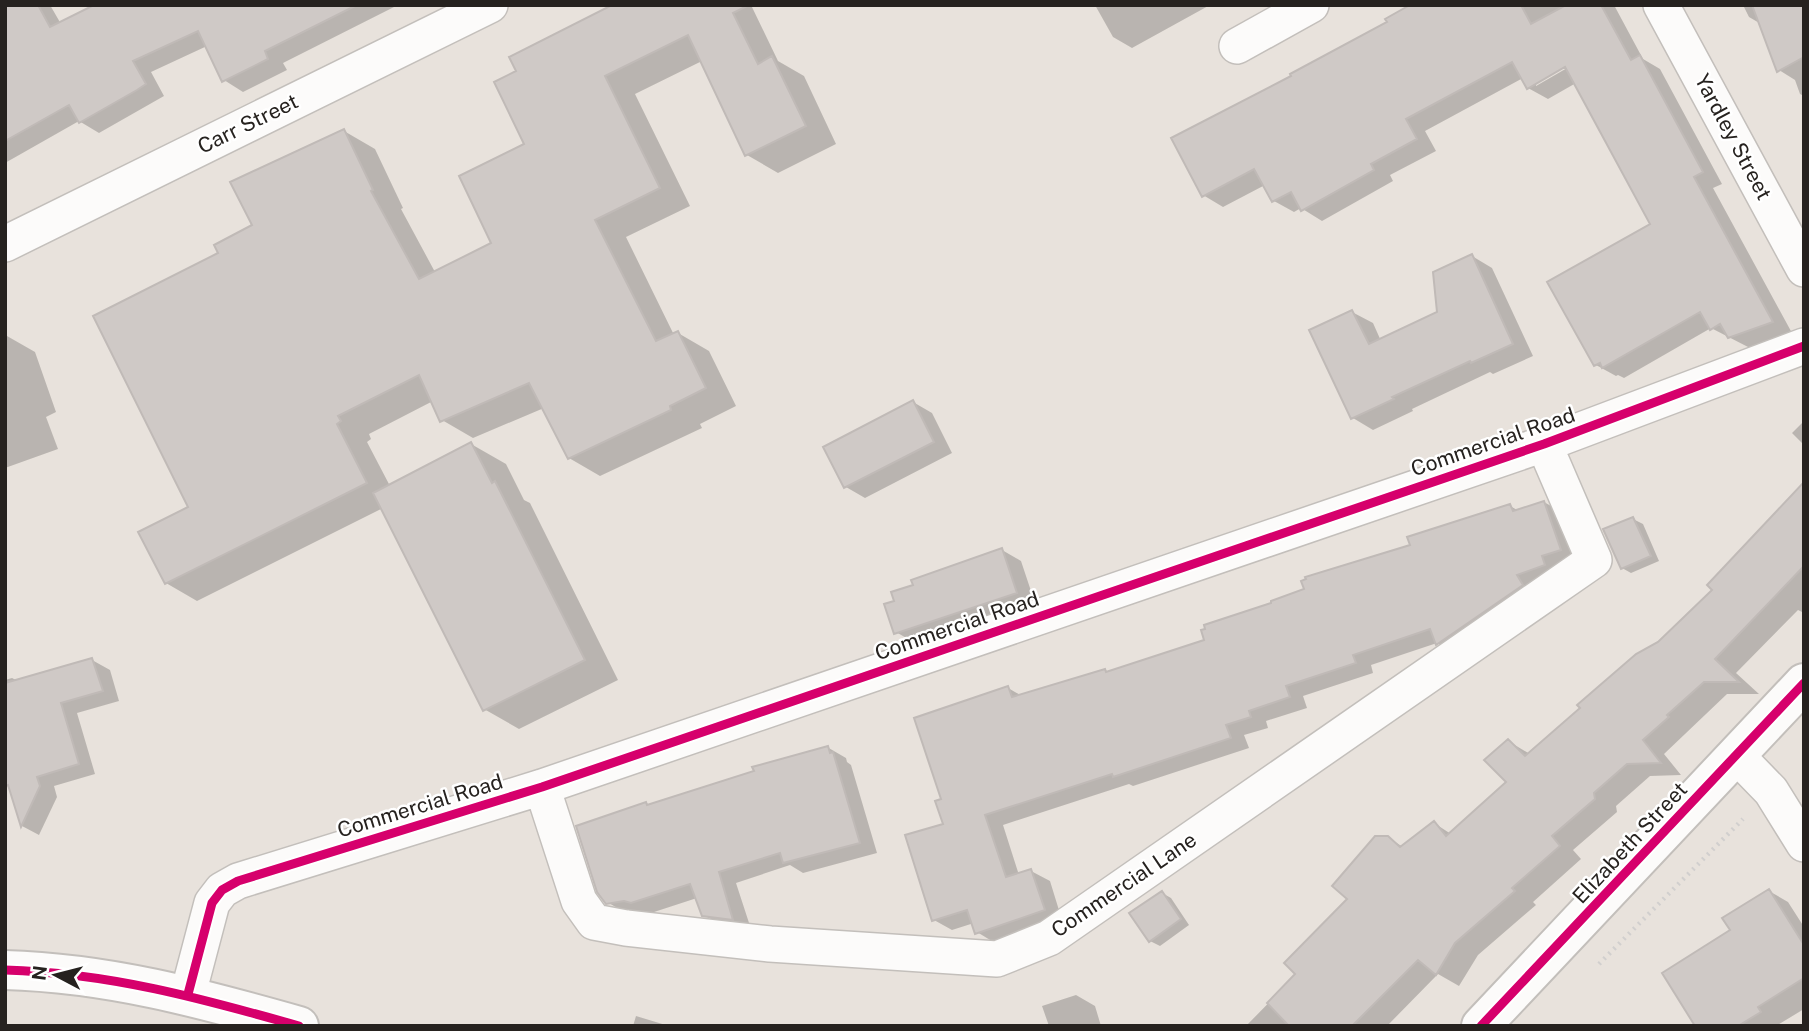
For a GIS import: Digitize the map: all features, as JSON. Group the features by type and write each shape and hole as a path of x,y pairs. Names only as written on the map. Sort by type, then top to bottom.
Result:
{"main road":[{"name":"Elizabeth Street","path":"1481,1026 1804,683"},
{"path":"5,970 90,976 188,994 299,1026"}],"street":[{"name":"Carr Street","path":"5,244 490,5"},
{"path":"1237,46 1311,5"},
{"name":"Yardley Street","path":"1661,5 1804,269"},
{"name":"Commercial Road","path":"188,994 212,903 222,890 238,881 542,787 1544,444 1804,346"},
{"name":"Commercial Lane","path":"542,787 579,901 594,922 770,944 997,959 1049,938 1594,560 1544,444"},
{"path":"1736,755 1771,791 1804,844"}],"path":[{"path":"1597,967 1771,791"}],"building":[{"path":"5,5 38,5 50,27 94,5 357,5 265,51 268,59 222,82 198,31 133,61 146,84 137,90 79,123 69,105 5,141"},
{"path":"612,5 749,5 733,13 758,64 772,56 806,126 745,156 688,35 605,76 660,188 595,220 656,341 678,331 706,388 670,406 671,410 568,459 529,383 440,422 419,375 338,416 341,421 337,424 367,483 165,584 138,532 188,507 93,316 218,253 214,245 252,225 230,182 344,129 373,190 371,191 419,279 491,243 459,176 524,144 494,82 516,71 509,57"},
{"path":"1410,5 1521,5 1531,24 1566,5 1601,5 1631,60 1640,55 1703,172 1694,177 1773,322 1728,338 1720,324 1710,330 1700,312 1602,368 1600,363 1594,366 1547,282 1650,224 1565,67 1527,89 1512,62 1406,119 1417,139 1371,164 1374,170 1301,211 1291,192 1272,202 1254,169 1202,197 1171,138 1291,76 1290,74 1387,22 1385,19"},
{"path":"1752,5 1804,5 1804,57 1777,72"},
{"path":"1472,254 1513,344 1392,397 1394,399 1351,419 1309,330 1352,310 1369,344 1437,312 1433,272"},
{"path":"913,400 934,442 844,488 823,447"},
{"path":"471,442 492,483 495,481 585,660 483,711 373,493"},
{"path":"1804,482 1804,566 1715,659 1739,682 1704,682 1667,715 1669,717 1643,740 1661,763 1627,764 1594,793 1595,799 1552,836 1560,846 1512,888 1515,891 1455,943 1436,975 1418,960 1352,1026 1289,1026 1267,1003 1295,974 1284,963 1347,899 1332,886 1375,836 1388,836 1400,847 1434,821 1446,836 1506,782 1484,760 1508,739 1525,756 1580,708 1577,705 1636,654 1658,642 1712,590 1707,585"},
{"path":"1544,501 1561,550 1542,556 1545,565 1517,575 1523,585 1436,645 1430,629 1353,655 1356,663 1286,686 1290,697 1249,711 1251,717 1226,725 1231,738 985,815 1006,877 1031,869 1045,910 975,934 967,910 932,921 905,835 943,824 935,801 941,799 914,718 1008,686 1012,697 1105,669 1106,672 1204,640 1201,630 1205,629 1204,625 1304,589 1301,581 1306,579 1305,577 1410,545 1407,537 1510,504 1513,511"},
{"path":"1633,517 1651,556 1621,569 1603,529"},
{"path":"1002,548 1017,593 894,634 884,604 894,601 891,592 913,585 911,580"},
{"path":"92,658 103,691 61,703 79,764 37,777 40,786 21,827 8,785 5,786 5,683"},
{"path":"828,746 830,753 833,752 860,843 783,863 780,853 719,872 733,920 702,916 690,884 631,903 624,901 606,904 597,892 576,826 646,802 647,805 754,771 752,767"},
{"path":"1769,889 1804,945 1804,978 1758,1007 1761,1012 1738,1026 1695,1026 1662,973 1730,930 1722,918"},
{"path":"1162,891 1181,919 1149,942 1129,913"}],"cycle path":[{"path":"188,994 212,903 222,890 238,881 542,787 1544,444 1804,346"},
{"path":"1481,1026 1804,683"},
{"path":"5,970 118,982 190,997 299,1026"}]}
